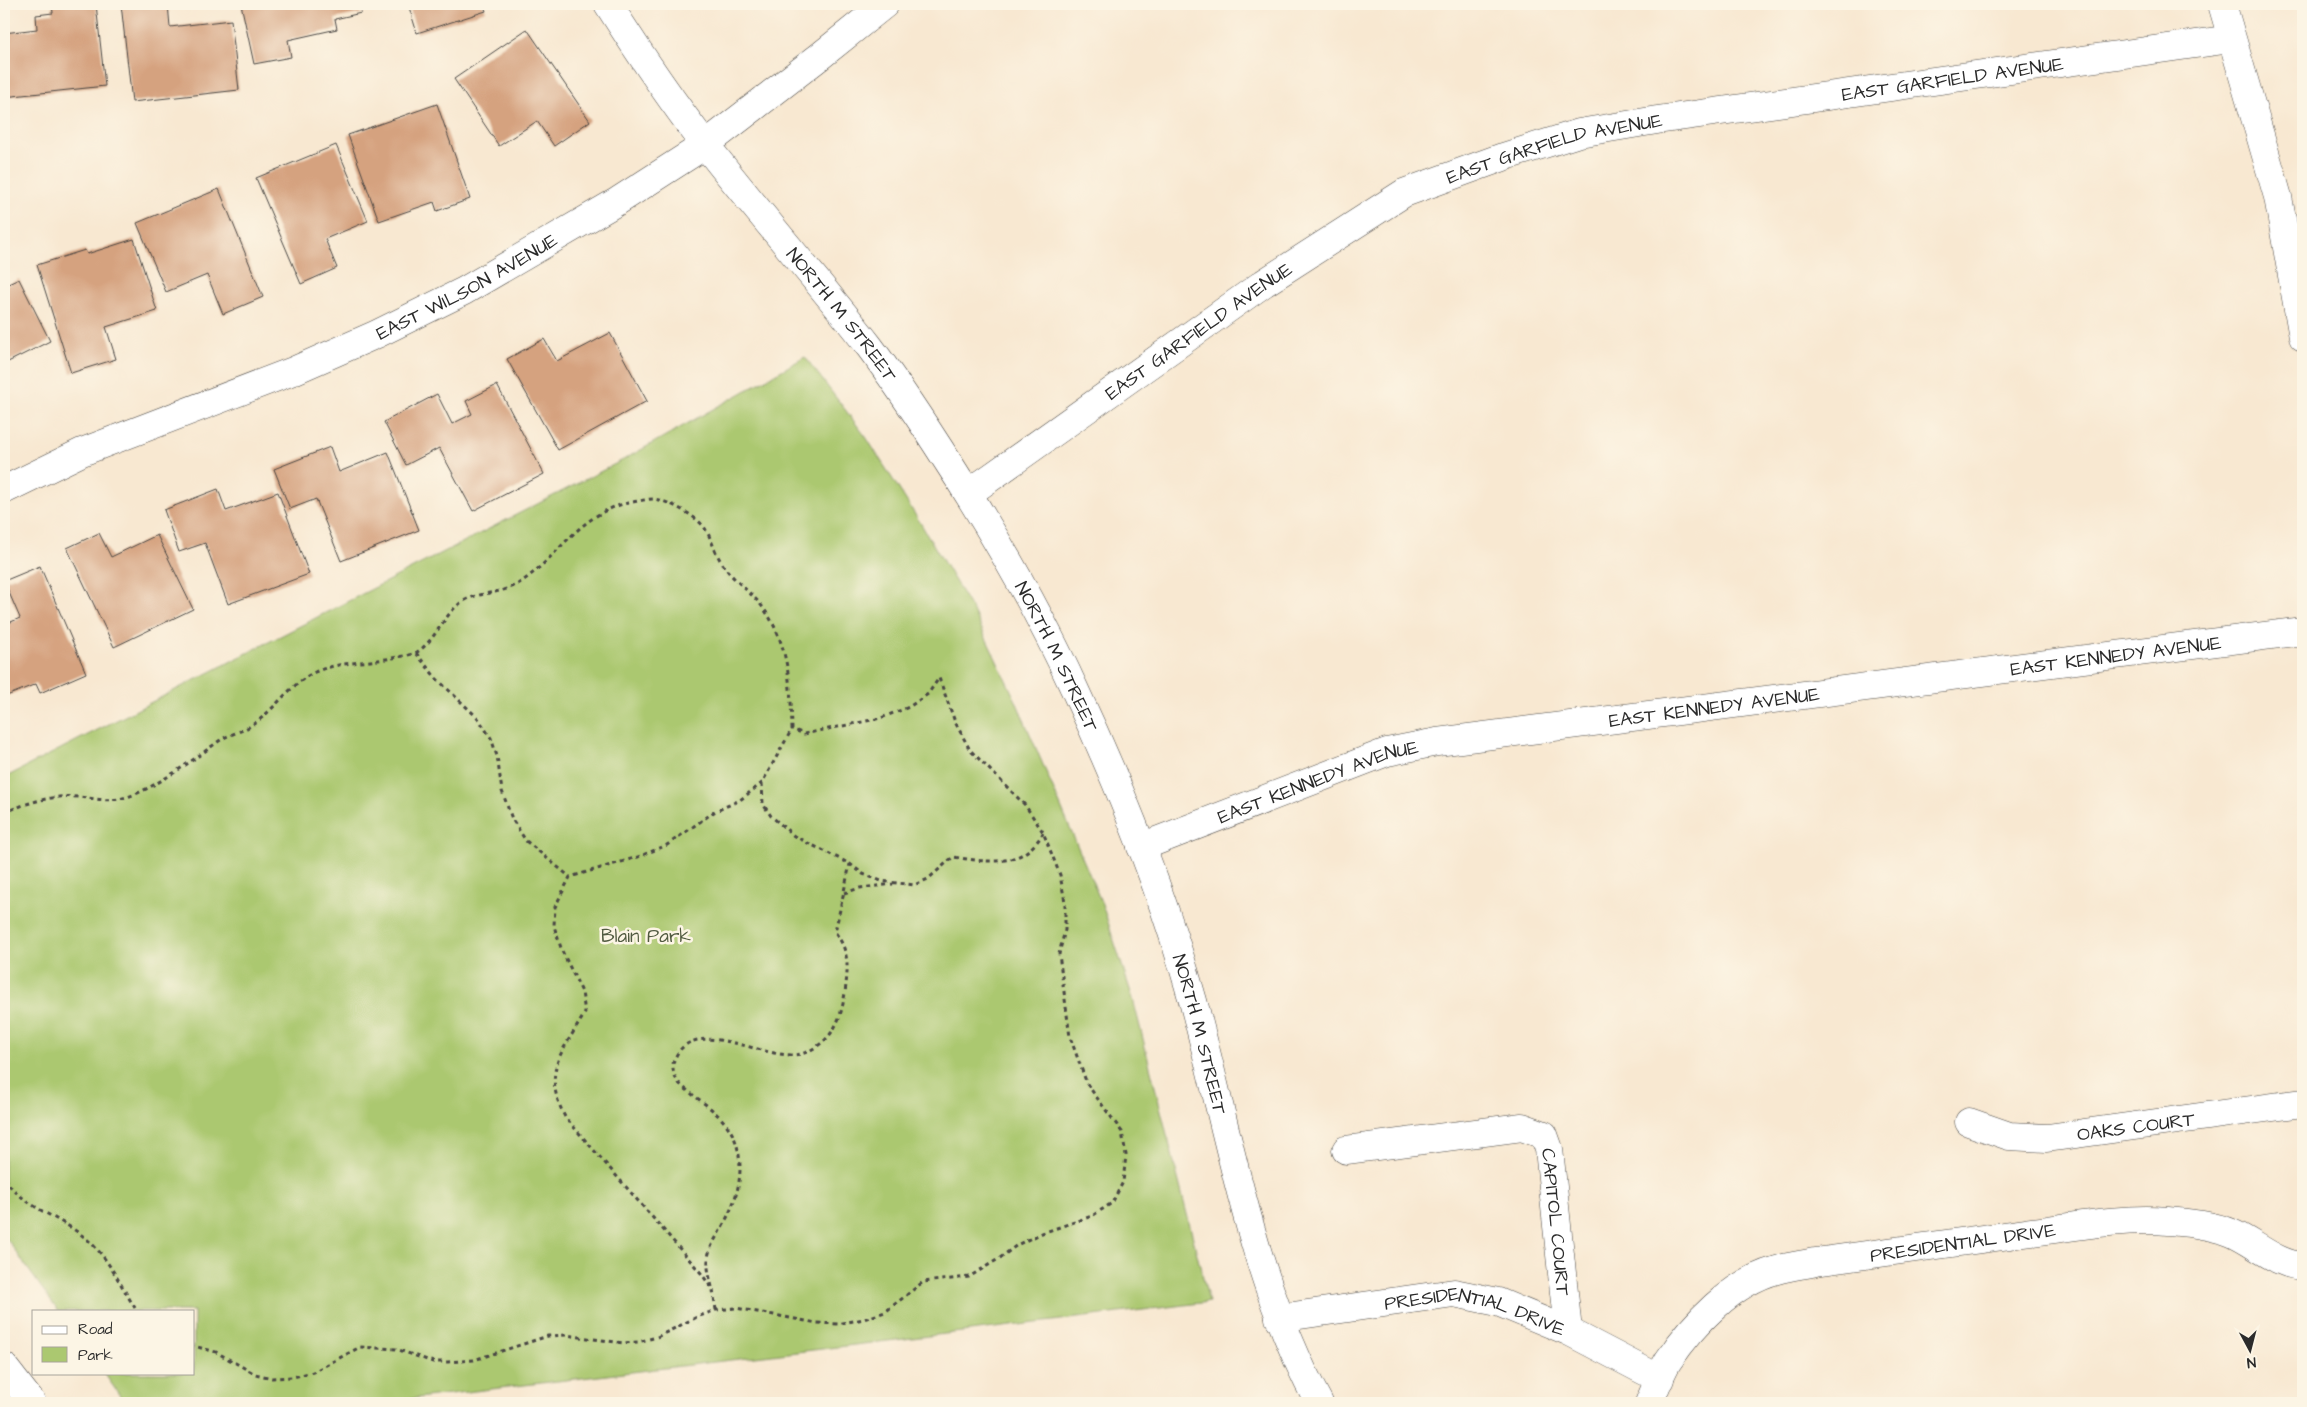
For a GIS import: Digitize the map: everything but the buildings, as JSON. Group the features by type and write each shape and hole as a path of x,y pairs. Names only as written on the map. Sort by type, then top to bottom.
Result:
{"main road":[{"name":"NORTH M STREET","path":"608,4 631,40 705,144 871,349 969,493 993,532 1048,633 1103,749 1158,891 1192,998 1255,1248 1279,1318 1319,1403"},
{"name":"EAST WILSON AVENUE","path":"4,490 82,452 293,371 404,321 464,291 618,201 705,144 820,57 885,4"},
{"path":"2222,4 2278,197 2303,337"},
{"name":"EAST GARFIELD AVENUE","path":"969,493 1264,283 1404,193 1494,160 1579,133 1657,120 2231,39"},
{"name":"EAST KENNEDY AVENUE","path":"1141,848 1387,752 1438,742 2303,631"},
{"name":"OAKS COURT","path":"1969,1122 2009,1136 2047,1138 2303,1103"},
{"name":"CAPITOL COURT","path":"1346,1150 1522,1127 1544,1135 1549,1149 1568,1331"},
{"name":"PRESIDENTIAL DRIVE","path":"1279,1318 1454,1293 1498,1302 1568,1331 1654,1391 1667,1363 1690,1331 1717,1305 1743,1285 1776,1270 1814,1262 2079,1226 2128,1221 2167,1221 2199,1224 2232,1233 2294,1266 2303,1266"},
{"path":"4,1367 32,1403"}],"path":[{"path":"4,813 20,806 60,797 112,801 137,793 194,761 222,740 250,726 274,707 299,681 316,672 331,666 384,660 416,653 436,633 446,617 462,602 478,596 499,593 519,584 539,568 584,524 603,510 650,499 664,501 686,512 705,527 722,563 764,608 779,637 790,683 792,729 762,783 740,800 714,812 668,845 638,858 570,878 555,907 554,926 562,951 582,992 585,1013 565,1043 553,1083 555,1099 564,1117 650,1217 678,1246 713,1290"},
{"path":"416,653 436,678 478,718 490,738 497,756 502,792 512,819 526,841 570,878"},
{"path":"195,1346 216,1352 255,1374 279,1378 313,1372 360,1347 396,1349 433,1362 448,1362 474,1360 548,1336 566,1335 623,1343 638,1342 657,1336 716,1310 736,1308 817,1323 838,1324 864,1319 885,1312 923,1282 969,1277 1017,1245 1042,1233 1092,1216 1112,1203 1123,1182 1126,1155 1122,1132 1087,1084 1070,1037 1059,954 1065,930 1064,902 1060,875 1043,832 1025,805 970,750 955,722 939,678 928,694 909,707 881,718 804,734 792,729"},
{"path":"762,783 763,804 771,816 794,836 850,864 863,874 896,884"},
{"path":"844,892 860,888 896,884 914,885 928,878 953,857 997,862 1024,854 1036,844 1043,832"},
{"path":"716,1310 708,1259 738,1192 740,1178 737,1146 732,1133 720,1118 679,1083 673,1071 674,1059 683,1046 698,1038 717,1039 787,1055 802,1054 818,1046 830,1036 838,1022 843,1004 846,977 844,945 835,932 850,864"},
{"path":"4,1178 24,1202 45,1212 88,1241 101,1253 136,1310"}],"green space":[{"name":"Blain Park","path":"805,357 866,437 974,613 1016,701 1102,904 1133,999 1209,1302 376,1403 125,1403 105,1374 195,1374 195,1310 57,1310 4,1235 4,778 623,460"}]}
